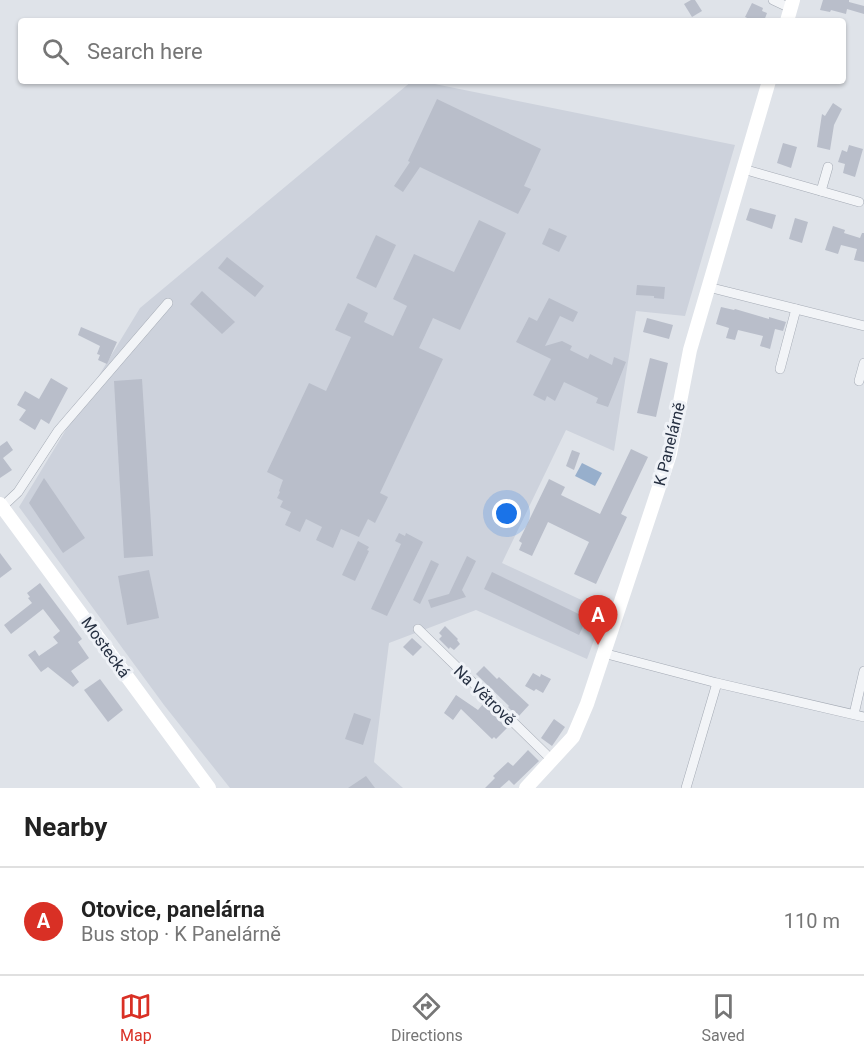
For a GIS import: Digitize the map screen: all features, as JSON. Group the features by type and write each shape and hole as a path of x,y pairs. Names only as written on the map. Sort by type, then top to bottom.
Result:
{"street":[{"path":"773,0 790,10"},
{"name":"K Panelárně","path":"526,788 573,737 586,704 670,454 690,350 768,84"},
{"path":"821,191 828,167"},
{"path":"743,169 859,202"},
{"path":"708,287 864,327"},
{"name":"Mostecká","path":"168,303 58,431 18,492 1,505 209,788"},
{"path":"780,369 796,309"},
{"path":"859,381 864,363"},
{"name":"Na Větrově","path":"418,629 552,760"},
{"path":"603,653 717,683 864,717"},
{"path":"854,714 864,671"},
{"path":"686,788 717,683"}],"shaded area":[{"path":"408,84 435,84 735,145 685,316 636,311 614,451 566,430 502,563 605,611 587,659 476,610 389,643 374,762 403,788 230,788 164,705 19,507 140,308"}],"water":[{"path":"582,463 602,473 595,486 575,476"}],"building":[{"path":"695,0 702,11 692,17 684,4"},
{"path":"823,0 849,0 849,2 864,6 864,14 847,9 846,14 820,10"},
{"path":"752,3 763,8 762,11 767,13 765,18 745,17"},
{"path":"437,99 541,149 524,186 531,189 518,214 420,167 403,192 394,186 410,162 408,161"},
{"path":"833,103 842,109 834,125 830,150 817,147 822,114 825,116"},
{"path":"783,143 797,147 791,168 777,163"},
{"path":"849,145 863,149 855,177 843,173 845,164 838,162 842,150 847,152"},
{"path":"750,208 776,215 772,229 746,220"},
{"path":"795,218 808,222 802,243 789,239"},
{"path":"479,220 506,233 460,330 433,318 419,348 443,359 380,493 388,497 375,523 368,519 359,537 341,529 333,548 316,540 322,527 306,519 300,532 285,525 291,512 280,507 283,501 277,498 283,480 267,472 309,383 326,391 351,337 335,330 348,303 368,313 364,322 393,336 407,306 393,299 414,254 454,272"},
{"path":"833,226 845,230 844,233 860,238 864,233 864,262 854,260 857,249 841,245 838,254 825,250"},
{"path":"549,228 567,236 559,252 542,244"},
{"path":"376,235 396,245 376,288 356,278"},
{"path":"227,257 264,286 255,297 218,268"},
{"path":"637,285 665,287 664,299 636,295"},
{"path":"202,291 235,322 222,334 190,304"},
{"path":"549,298 578,312 573,322 560,316 545,346 562,341 572,346 570,350 588,359 590,354 612,365 614,357 626,362 608,407 596,403 598,398 564,382 555,401 547,396 545,401 533,395 551,359 516,342 529,317 537,321"},
{"path":"721,307 786,322 783,331 775,329 770,349 760,346 763,336 738,330 735,340 726,338 729,328 716,324"},
{"path":"647,318 673,325 669,339 643,332"},
{"path":"81,327 117,342 107,364 98,360 100,355 97,354 100,346 78,335"},
{"path":"650,358 668,363 656,417 637,413"},
{"path":"51,378 68,388 49,424 41,419 35,430 19,420 26,410 17,405 25,391 39,399"},
{"path":"142,379 153,556 124,558 114,381"},
{"path":"7,441 13,450 3,458 12,470 0,478 0,446"},
{"path":"631,449 648,457 621,514 627,517 596,584 574,574 589,542 548,522 532,556 519,550 522,543 519,541 549,479 565,487 561,495 600,514"},
{"path":"572,450 580,453 574,470 566,466"},
{"path":"44,478 85,538 63,553 29,503"},
{"path":"399,533 405,536 406,533 423,542 387,616 371,609 401,544 395,541"},
{"path":"358,541 369,547 367,550 369,551 355,581 342,575"},
{"path":"0,553 12,569 0,578"},
{"path":"467,556 476,561 462,590 466,597 431,608 428,600 449,594"},
{"path":"431,560 439,564 420,604 413,600"},
{"path":"149,570 159,618 127,625 118,576"},
{"path":"492,572 587,618 579,635 484,589"},
{"path":"40,583 82,639 78,642 89,658 71,671 79,682 73,687 48,667 41,672 28,655 35,650 39,656 58,643 53,637 60,631 43,609 11,634 4,625 32,603 27,593"},
{"path":"445,626 460,644 454,650 450,647 449,649 439,639 442,636 439,633"},
{"path":"412,638 422,647 413,656 403,647"},
{"path":"484,666 529,705 518,717 476,674"},
{"path":"533,673 551,679 543,693 525,686"},
{"path":"100,679 123,710 108,722 84,690"},
{"path":"456,695 478,710 483,704 507,728 496,739 494,737 492,739 461,709 453,720 444,713"},
{"path":"354,713 371,719 363,745 345,739"},
{"path":"554,719 565,727 552,746 541,738"},
{"path":"528,750 539,761 514,785 509,780 500,788 485,788 495,778 493,776 508,762 513,766"},
{"path":"366,776 375,788 348,788"}],"place":[{"name":"Otovice, panelárna","path":"598,645"}]}
